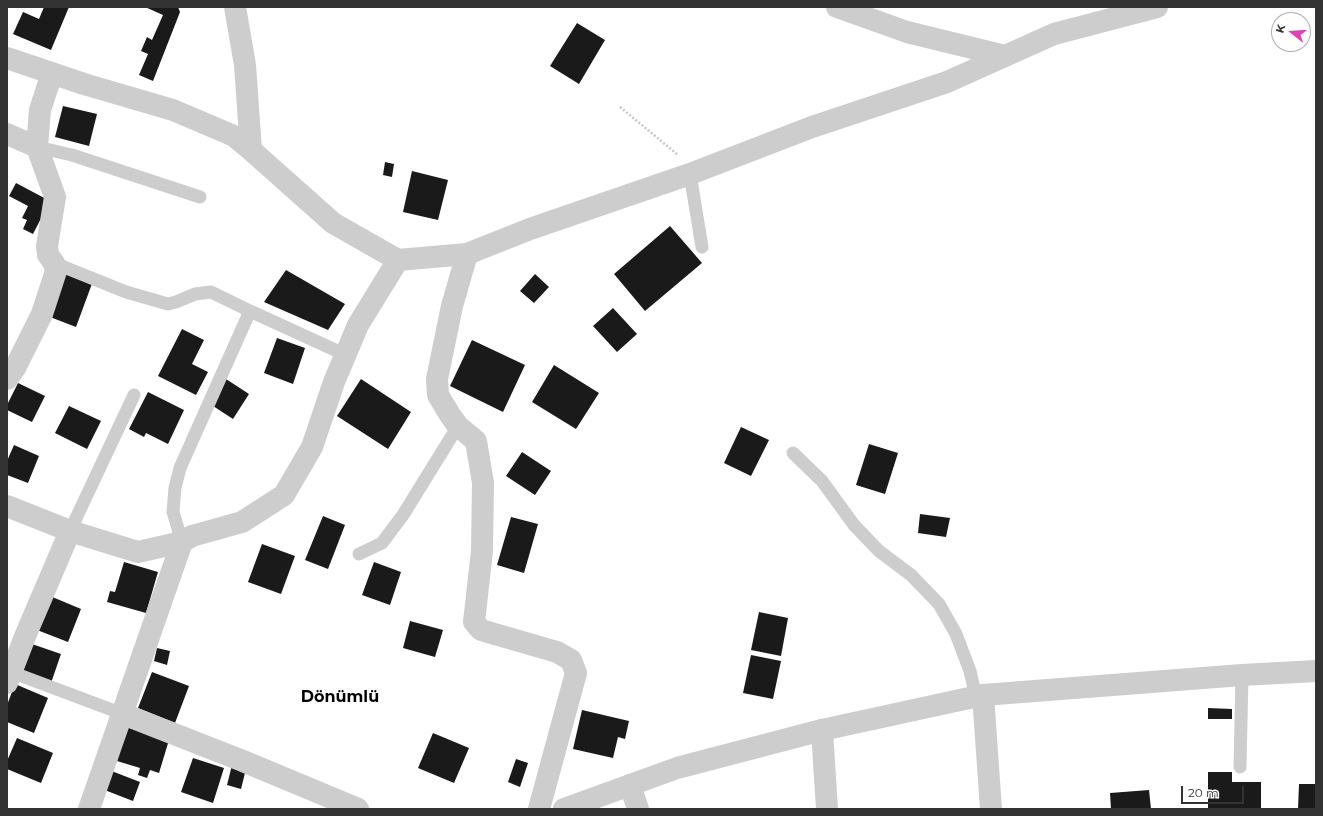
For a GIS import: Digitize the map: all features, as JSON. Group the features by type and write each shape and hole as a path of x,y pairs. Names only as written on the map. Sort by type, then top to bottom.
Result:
{"street":[{"path":"235,7 245,65 252,150"},
{"path":"837,7 907,32 1005,56"},
{"path":"7,58 84,84 174,110 234,136 252,150 333,223 398,260 466,254 530,229 690,174 812,127 947,82 1054,34 1157,7"},
{"path":"7,379 15,368 42,314 56,271 54,263 48,255 47,246 55,197 37,147 40,110 52,73"},
{"path":"7,134 37,147"},
{"path":"466,254 452,306 437,379 438,395 458,426 476,441 483,483 482,551 474,622 481,630 557,652 571,660 576,673 539,809"},
{"path":"7,506 70,531 138,552 182,542 192,536 242,522 284,495 312,447 334,382 358,325 398,260"},
{"path":"9,678 70,531"},
{"path":"89,809 182,542"},
{"path":"564,809 677,768 822,730 979,696 1242,675 1316,671"},
{"path":"979,696 991,809"},
{"path":"123,714 243,761 358,809"},
{"path":"822,730 827,809"},
{"path":"630,785 638,809"}],"lane":[{"path":"37,147 79,158 200,197"},
{"path":"690,174 702,247"},
{"path":"54,263 126,292 168,304 195,294 211,292 346,355"},
{"path":"182,542 173,512 175,488 180,468 250,311"},
{"path":"70,531 134,395"},
{"path":"359,554 382,543 403,515 458,426"},
{"path":"793,453 822,481 854,525 874,546 911,575 939,604 956,634 979,696"},
{"path":"1240,767 1242,675"},
{"path":"9,678 123,714"}],"path":[{"path":"620,107 677,154 690,174"}],"building":[{"path":"44,7 69,7 51,50 13,34 23,12 39,19"},
{"path":"145,7 178,7 180,12 153,81 139,75 148,54 141,51 147,37 152,40 163,15"},
{"path":"577,23 605,40 579,84 550,66"},
{"path":"63,106 97,114 89,146 55,137"},
{"path":"385,162 394,164 392,177 383,175"},
{"path":"412,171 448,180 438,220 403,212"},
{"path":"16,183 50,201 33,234 23,229 27,220 22,218 28,206 9,196"},
{"path":"670,226 702,263 645,311 614,274"},
{"path":"286,270 345,304 328,330 264,302"},
{"path":"67,271 93,281 76,327 50,317"},
{"path":"535,274 549,287 534,303 520,291"},
{"path":"613,308 637,334 617,352 593,326"},
{"path":"182,329 204,340 192,364 208,372 196,395 158,376"},
{"path":"277,338 305,348 293,384 264,373"},
{"path":"472,340 525,365 503,412 450,386"},
{"path":"554,365 599,393 576,429 532,402"},
{"path":"226,379 249,394 233,419 210,404"},
{"path":"361,379 411,412 388,449 337,416"},
{"path":"18,383 45,396 32,422 7,410 7,405"},
{"path":"148,392 184,410 168,444 146,433 144,437 129,429"},
{"path":"69,406 101,421 87,449 55,433"},
{"path":"741,427 769,440 751,476 724,463"},
{"path":"869,444 898,453 885,494 856,485"},
{"path":"14,445 39,456 28,483 7,475 7,461"},
{"path":"522,452 551,471 535,495 506,476"},
{"path":"920,514 950,518 946,537 918,533"},
{"path":"323,516 345,525 328,569 305,560"},
{"path":"511,517 538,524 524,573 497,565"},
{"path":"262,544 295,556 281,594 248,582"},
{"path":"124,562 158,572 146,613 107,602 110,591 115,592"},
{"path":"374,562 401,572 390,605 362,595"},
{"path":"50,596 81,609 68,642 37,630"},
{"path":"759,612 788,618 781,656 751,650"},
{"path":"410,621 443,630 435,657 403,648"},
{"path":"29,643 61,654 51,683 19,671"},
{"path":"157,648 170,651 167,665 154,661"},
{"path":"751,655 781,661 773,699 743,693"},
{"path":"152,672 189,686 175,723 138,708"},
{"path":"15,684 48,698 34,733 7,722 7,705"},
{"path":"1208,708 1232,709 1232,719 1208,719"},
{"path":"582,710 629,721 625,739 618,737 613,758 573,749"},
{"path":"127,727 169,740 159,773 150,770 147,778 138,775 140,768 117,761"},
{"path":"433,733 469,748 454,783 418,768"},
{"path":"17,738 53,753 41,783 7,769 7,761"},
{"path":"193,758 224,768 213,803 181,792"},
{"path":"516,759 528,763 520,787 508,782"},
{"path":"232,765 246,769 241,789 227,785"},
{"path":"109,770 140,782 133,801 102,789"},
{"path":"1208,772 1232,772 1232,782 1261,782 1261,809 1208,809"},
{"path":"1299,784 1316,784 1316,809 1298,809"},
{"path":"1149,790 1151,809 1111,809 1110,793"}],"district":[{"name":"Dönümlü","path":"340,697"}]}
